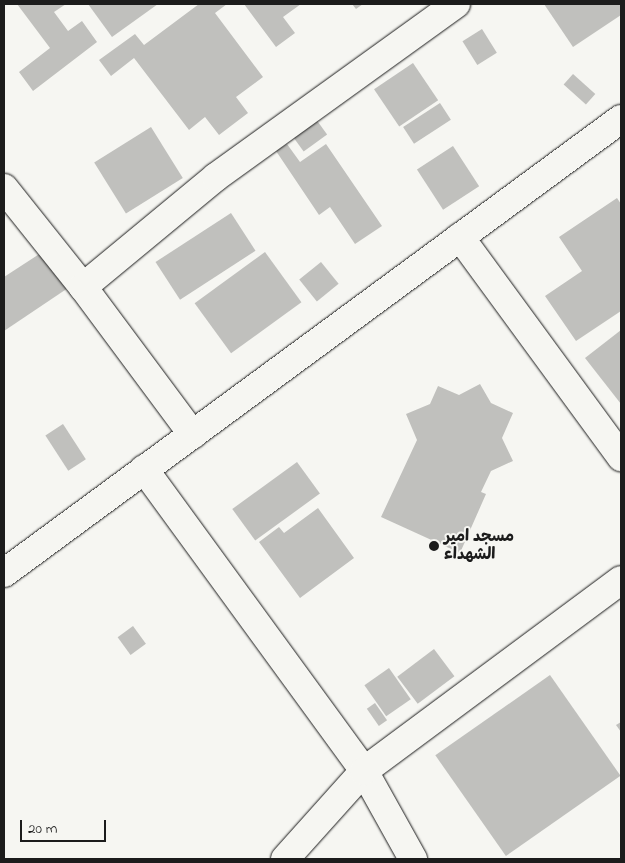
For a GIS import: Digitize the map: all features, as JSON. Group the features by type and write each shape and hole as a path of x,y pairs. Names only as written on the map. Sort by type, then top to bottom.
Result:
{"street":[{"path":"83,287 216,177 456,4"},
{"path":"4,573 621,118"},
{"path":"4,188 83,287 193,435"},
{"path":"460,237 621,456"},
{"path":"144,469 364,771 413,859"},
{"path":"285,859 364,771 621,580"}],"building":[{"path":"17,4 66,4 54,12 68,31 82,21 97,42 33,91 19,72 50,48"},
{"path":"88,4 158,4 112,37"},
{"path":"199,4 227,4 215,13 263,77 236,97 248,113 219,135 205,117 189,130 134,58 111,76 99,60 135,34 144,45"},
{"path":"244,4 301,4 283,17 295,33 276,47"},
{"path":"352,4 363,4 356,9"},
{"path":"544,4 621,4 621,15 573,47"},
{"path":"482,29 497,53 477,65 462,41"},
{"path":"413,63 438,100 399,127 374,89"},
{"path":"573,74 595,94 586,104 564,84"},
{"path":"440,103 451,120 414,144 403,127"},
{"path":"313,115 327,134 304,151 290,132"},
{"path":"151,127 183,178 126,213 94,163"},
{"path":"287,144 300,162 326,144 382,226 355,244 330,207 319,215 276,151"},
{"path":"453,146 479,186 443,210 417,169"},
{"path":"617,198 621,204 621,311 576,341 545,296 582,271 559,237"},
{"path":"231,213 256,251 180,300 156,262"},
{"path":"47,249 71,286 4,331 4,277"},
{"path":"265,252 301,302 231,353 195,303"},
{"path":"321,262 339,284 317,301 299,280"},
{"path":"621,330 621,404 585,358"},
{"name":"مسجد امير الشهداء","path":"480,384 491,403 513,413 502,438 513,461 491,471 481,492 486,494 460,553 381,517 417,440 406,414 430,404 438,386 459,395"},
{"path":"63,424 86,459 68,471 45,435"},
{"path":"297,462 320,494 255,541 232,509"},
{"path":"318,508 354,558 300,598 259,542 279,527 284,533"},
{"path":"133,626 146,644 131,655 118,637"},
{"path":"434,649 454,676 418,704 397,677"},
{"path":"389,668 411,699 386,716 364,685"},
{"path":"550,675 621,776 506,856 435,755"},
{"path":"375,703 387,720 379,726 367,709"},
{"path":"621,722 621,732 616,725"}],"place":[{"name":"مسجد امير الشهداء","path":"434,546"}]}
